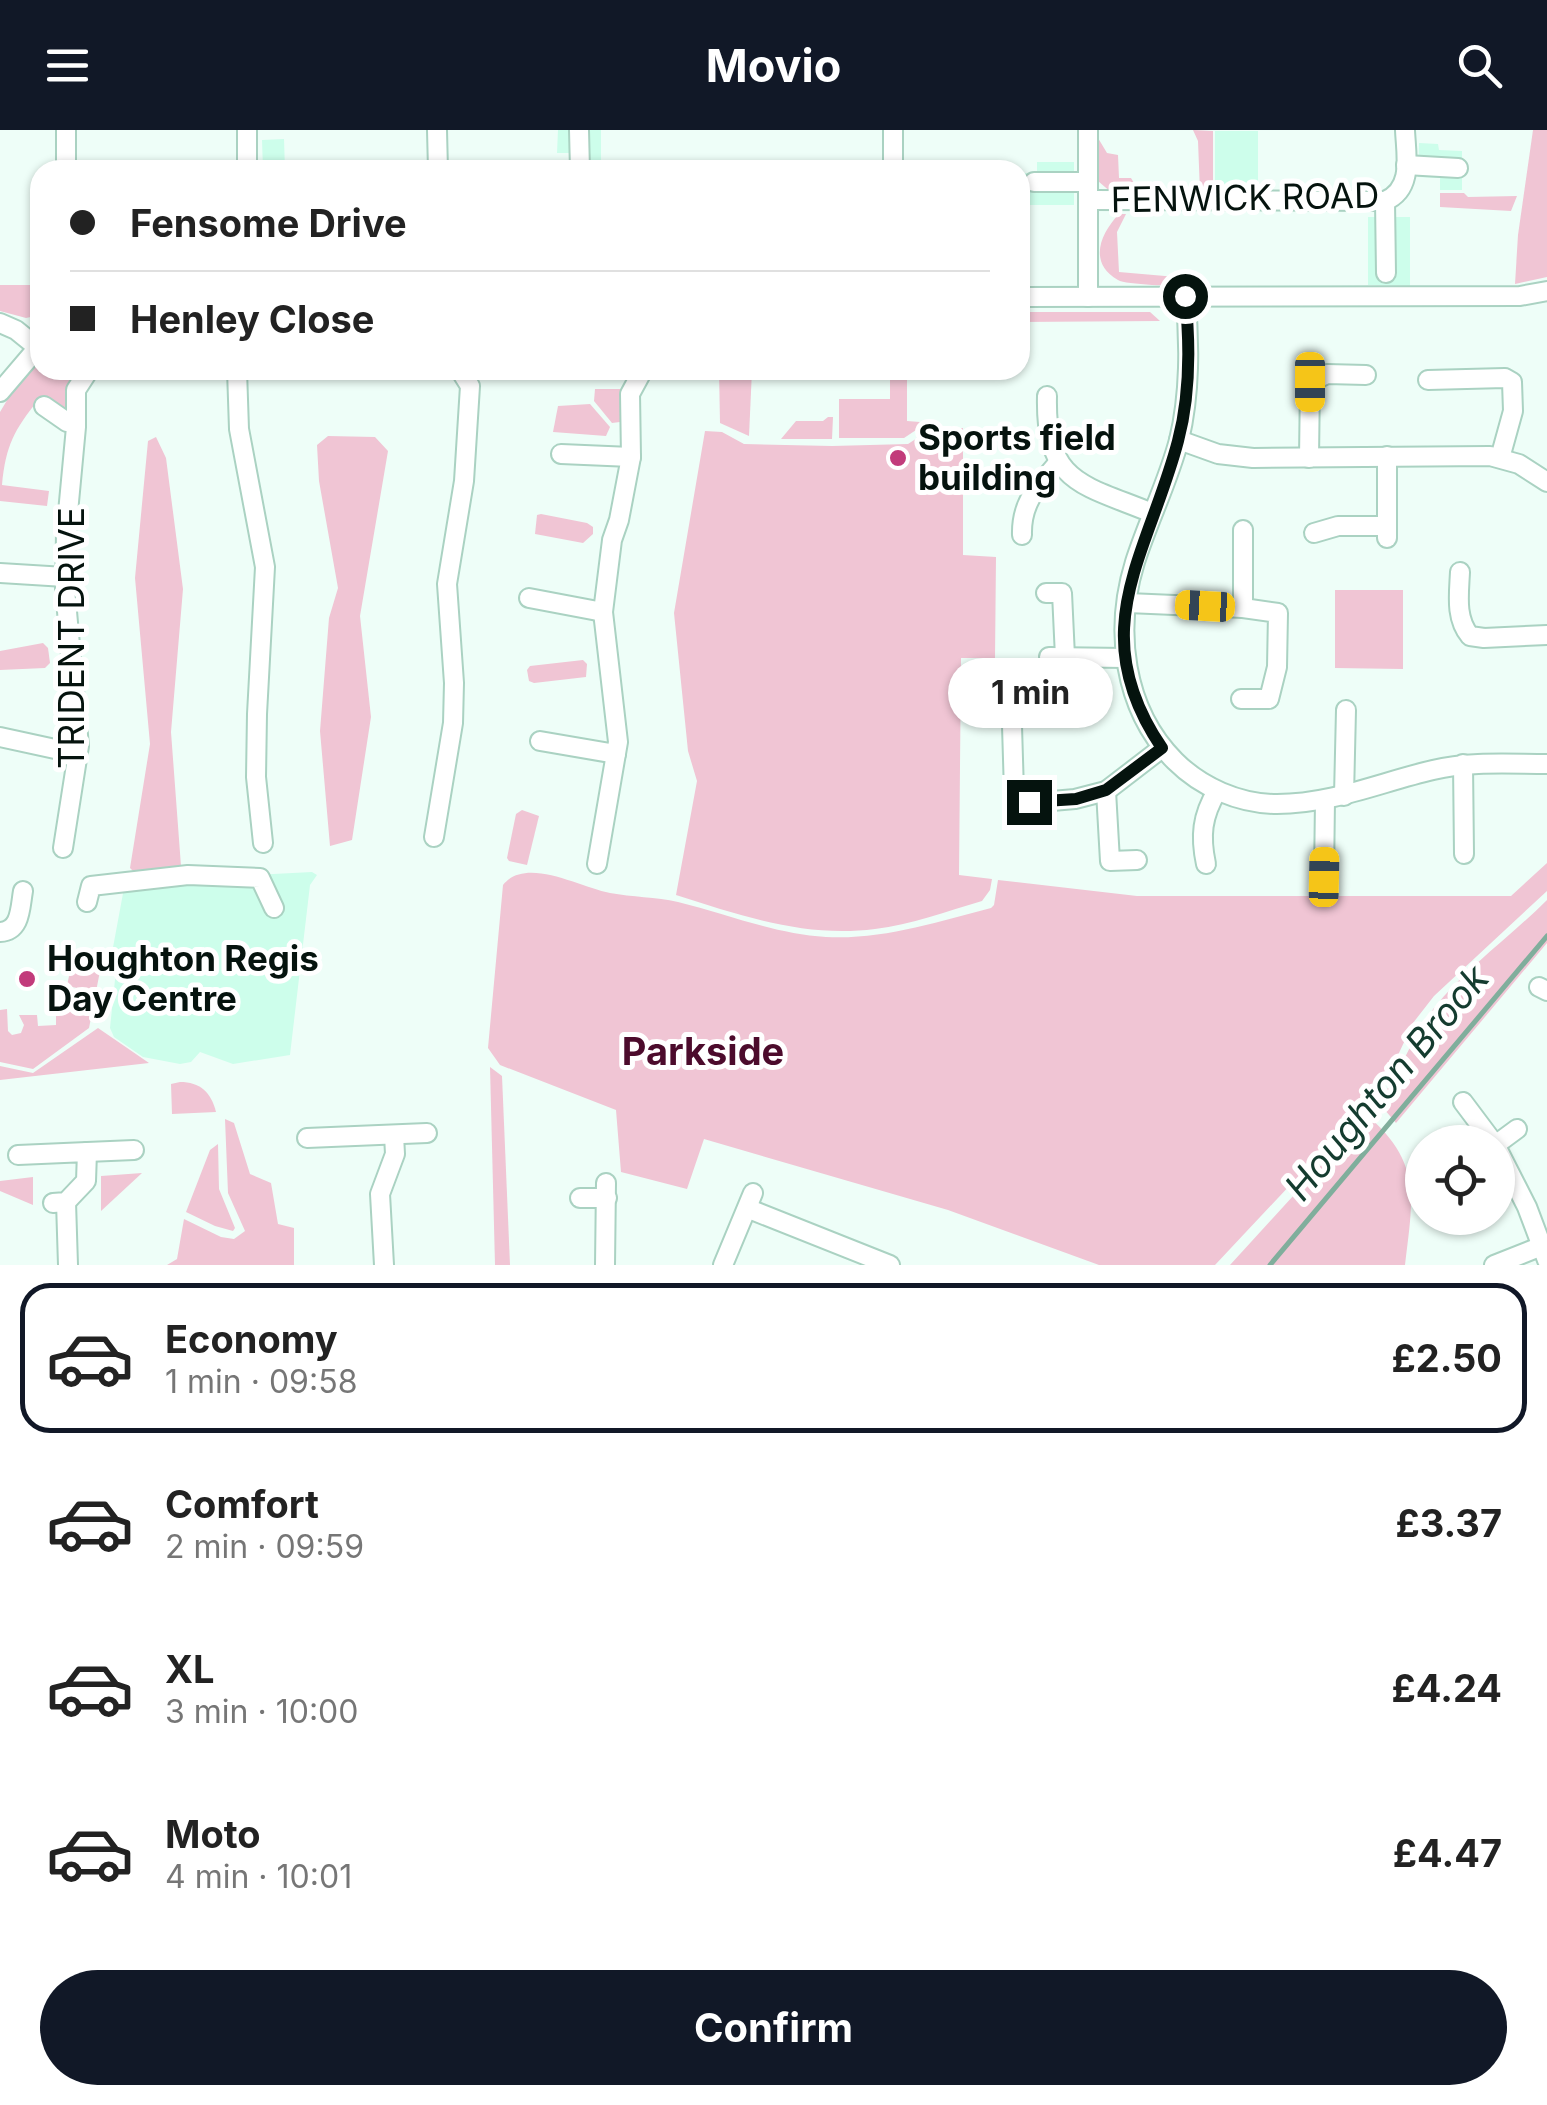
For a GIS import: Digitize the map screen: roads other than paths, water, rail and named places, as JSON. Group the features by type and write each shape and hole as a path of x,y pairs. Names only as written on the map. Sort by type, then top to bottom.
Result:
{"street":[{"path":"66,130 66,160"},
{"path":"247,130 247,160"},
{"path":"437,130 438,160"},
{"path":"579,130 580,160"},
{"path":"893,130 893,160"},
{"path":"1088,130 1088,297"},
{"name":"FENWICK ROAD","path":"1393,196 1405,181 1405,130"},
{"path":"1406,166 1458,168"},
{"name":"FENWICK ROAD","path":"1034,182 1088,191 1393,196 1418,201"},
{"path":"1386,273 1393,196"},
{"path":"1030,297 1520,296 1547,292"},
{"path":"1185,296 1186,396 1179,440 1132,571 1125,658 1134,694 1148,728 1162,748 1186,772 1216,791 1245,801 1276,804 1334,798 1462,764 1547,764"},
{"path":"0,324 30,340"},
{"path":"0,392 30,357"},
{"path":"1310,458 1310,382 1327,374 1366,375"},
{"path":"1428,380 1505,378 1512,382 1512,411 1500,458"},
{"name":"TRIDENT DRIVE","path":"62,848 78,754 65,576 76,390 82,380"},
{"path":"238,380 240,429 265,567 256,777 262,843"},
{"path":"434,837 454,723 446,584 464,481 470,386 466,380"},
{"path":"596,864 616,754 603,612 612,540 620,520 632,457 628,411 636,380"},
{"path":"1048,396 1046,433 1064,471 1094,490 1152,512"},
{"path":"44,406 67,422 76,423"},
{"path":"1179,440 1218,454 1310,458 1479,455 1520,464 1547,482"},
{"path":"561,454 632,457"},
{"path":"1314,533 1338,526 1387,532 1387,456"},
{"path":"1022,534 1022,514 1028,498 1058,463"},
{"path":"1243,530 1243,608"},
{"path":"1460,572 1458,606 1470,636 1547,635"},
{"path":"0,573 65,576"},
{"path":"1046,594 1062,593 1057,657 1125,658"},
{"path":"529,598 603,612"},
{"path":"1128,603 1278,613 1277,667 1269,699 1241,699"},
{"path":"1324,877 1346,710"},
{"path":"1012,726 1014,792 1029,802 1076,799 1106,790 1162,748"},
{"path":"0,737 78,754"},
{"path":"540,741 616,754"},
{"path":"1462,764 1464,854"},
{"path":"1106,790 1110,861 1137,860"},
{"path":"1206,864 1200,838 1206,810 1216,791"},
{"path":"88,902 92,886 188,875 260,878 274,908"},
{"path":"8,928 24,890"},
{"path":"1463,1102 1481,1125"},
{"path":"307,1138 394,1145 427,1132"},
{"path":"384,1265 380,1194 394,1145"},
{"path":"18,1155 134,1150"},
{"path":"68,1265 60,1203 86,1181 87,1152"},
{"path":"1494,1265 1545,1253 1515,1183"},
{"path":"580,1198 607,1190 605,1265"},
{"path":"723,1265 751,1201 890,1265"}],"waterway":[{"name":"Houghton Brook","path":"1270,1265 1547,936"}],"place":[{"name":"Sports field building","path":"898,458"},
{"name":"Houghton Regis Day Centre","path":"27,979"}],"district":[{"name":"Parkside","path":"703,1052"}]}
